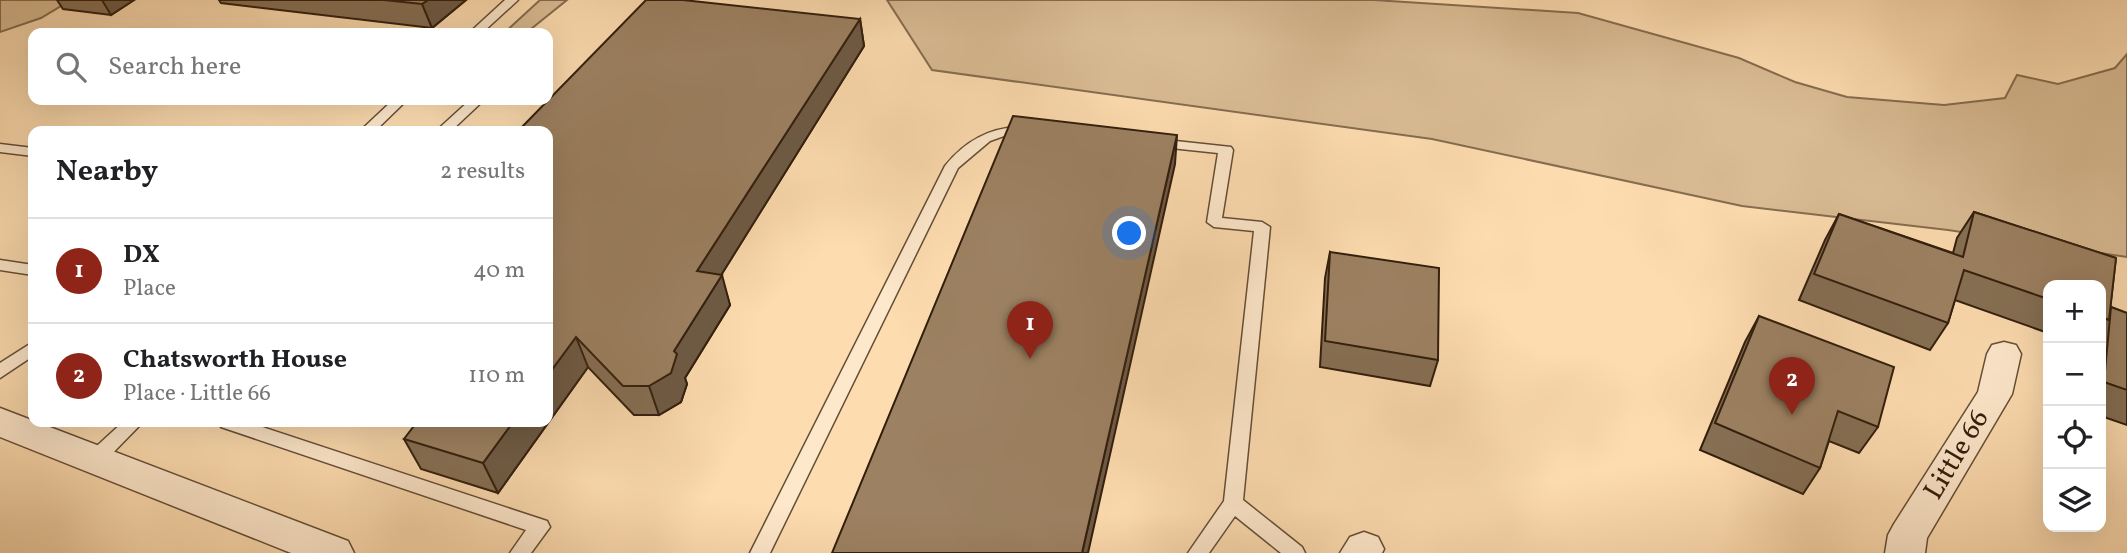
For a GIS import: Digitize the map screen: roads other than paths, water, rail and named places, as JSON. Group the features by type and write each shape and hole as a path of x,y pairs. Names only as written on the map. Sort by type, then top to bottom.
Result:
{"street":[{"name":"Little 66","path":"1905,553 1908,535 1994,394 2004,354"},
{"path":"0,422 334,553"}],"lane":[{"path":"481,28 512,0"},
{"path":"372,126 395,105"},
{"path":"448,126 472,105"},
{"path":"760,553 952,166 974,143 1005,129 1047,133"},
{"path":"1143,142 1226,150 1214,222 1262,227 1233,503 1198,553"},
{"path":"0,148 28,151"},
{"path":"0,265 28,269"},
{"path":"0,372 28,352"},
{"path":"95,459 129,427"},
{"path":"242,427 541,527 520,553"},
{"path":"1233,503 1295,553"}],"place":[{"name":"DX","path":"1030,359"},
{"name":"Chatsworth House","path":"1792,415"}]}
